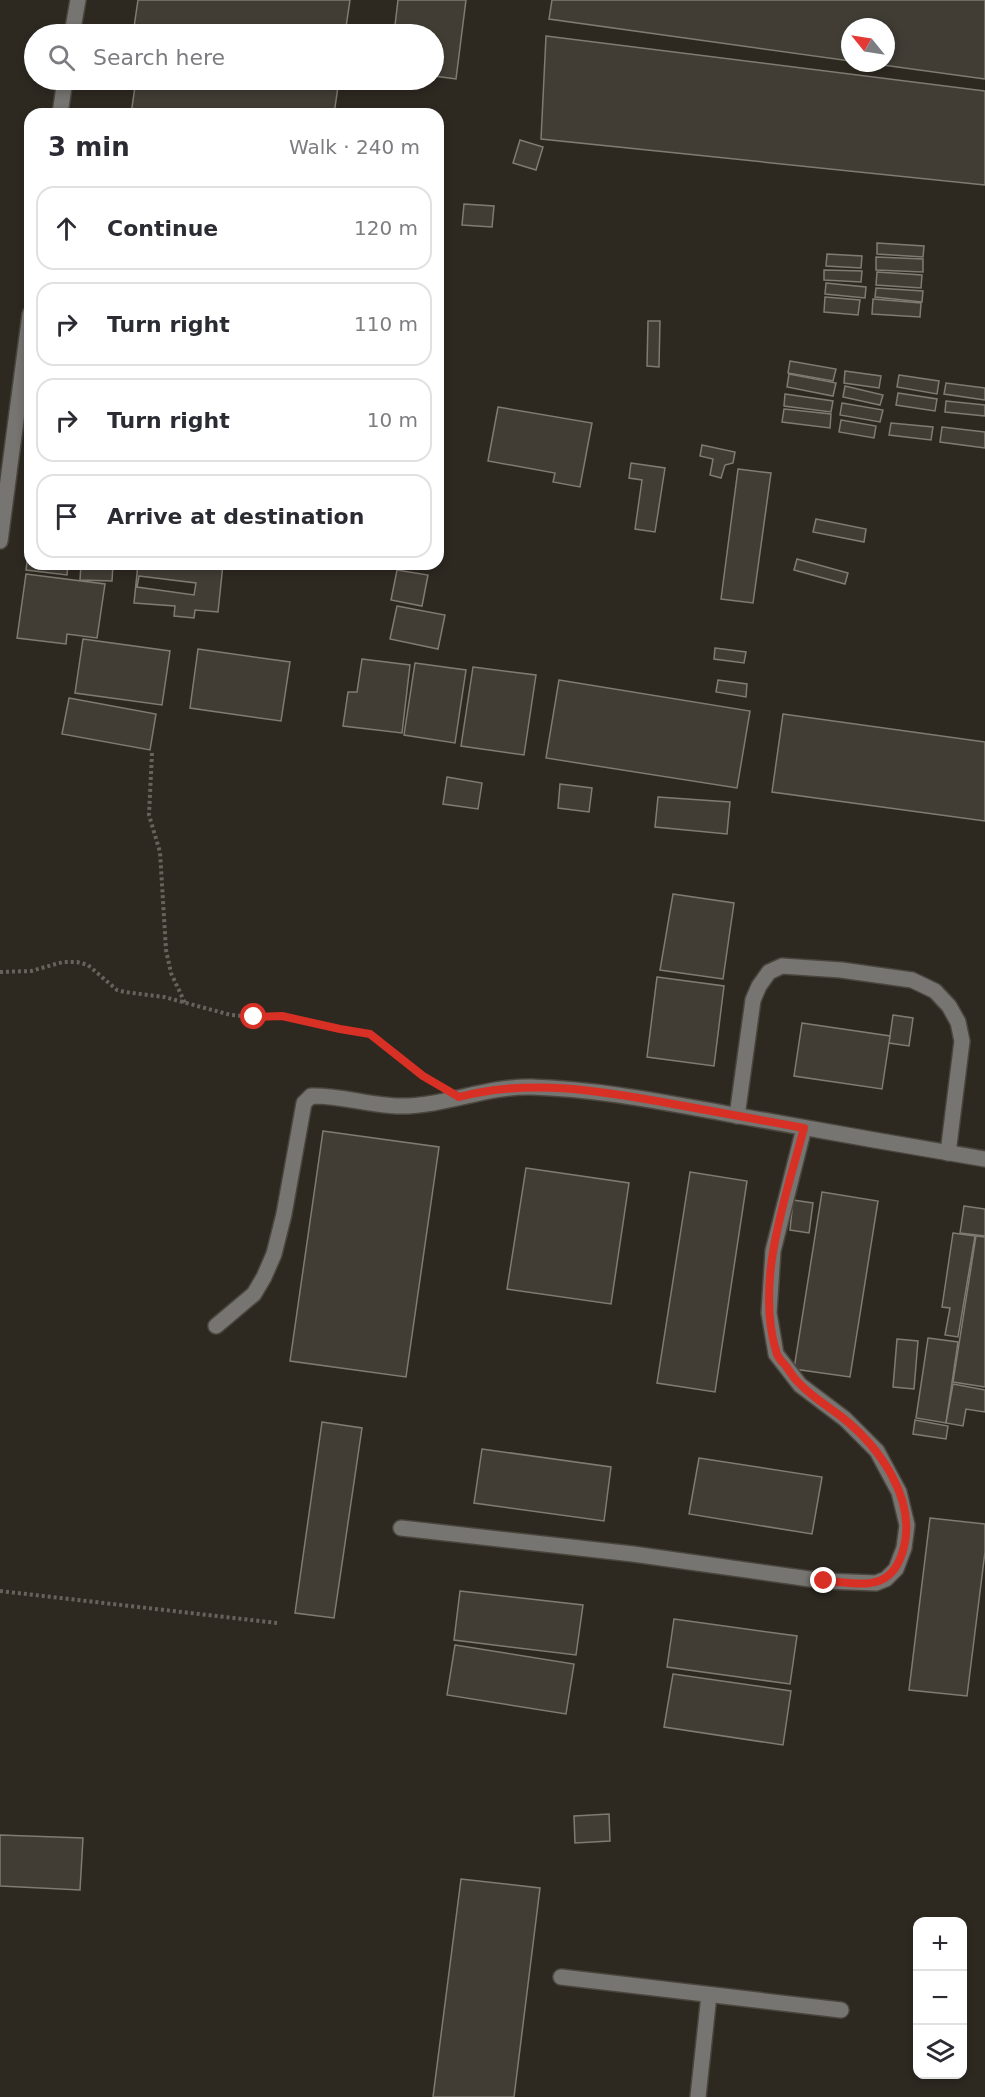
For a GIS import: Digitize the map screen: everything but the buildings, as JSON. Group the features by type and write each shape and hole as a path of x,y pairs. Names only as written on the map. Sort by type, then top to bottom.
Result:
{"lane":[{"path":"74,24 78,0"},
{"path":"61,108 64,90"},
{"path":"0,541 24,359"},
{"path":"737,1116 753,1000 769,972 782,966 841,970 912,980 935,991 949,1006 958,1022 962,1041 948,1153"},
{"path":"216,1326 254,1294 274,1254 284,1214 304,1103 311,1096 375,1105 404,1106 502,1089 530,1087 615,1093 985,1159"},
{"path":"401,1528 633,1554 824,1581 876,1583 886,1579 896,1569 904,1548 908,1525 899,1492 877,1450 845,1419 800,1385 776,1354 768,1313 773,1251 804,1128"},
{"path":"561,1977 841,2010"},
{"path":"698,2097 709,1995"}],"path":[{"path":"152,753 149,815 159,852 166,950 171,973 186,1003"},
{"path":"0,972 31,971 63,962 77,962 88,965 117,990 164,997 231,1015 282,1016 370,1034 416,1071 459,1097"},
{"path":"0,1591 277,1623"}],"route":[{"path":"254,1017 282,1016 365,1032 383,1043 423,1076 459,1097 478,1092 530,1087 615,1093 804,1128 773,1251 768,1313 776,1354 800,1385 845,1419 877,1450 899,1492 908,1525 904,1548 896,1569 886,1579 876,1583 824,1581"}]}
